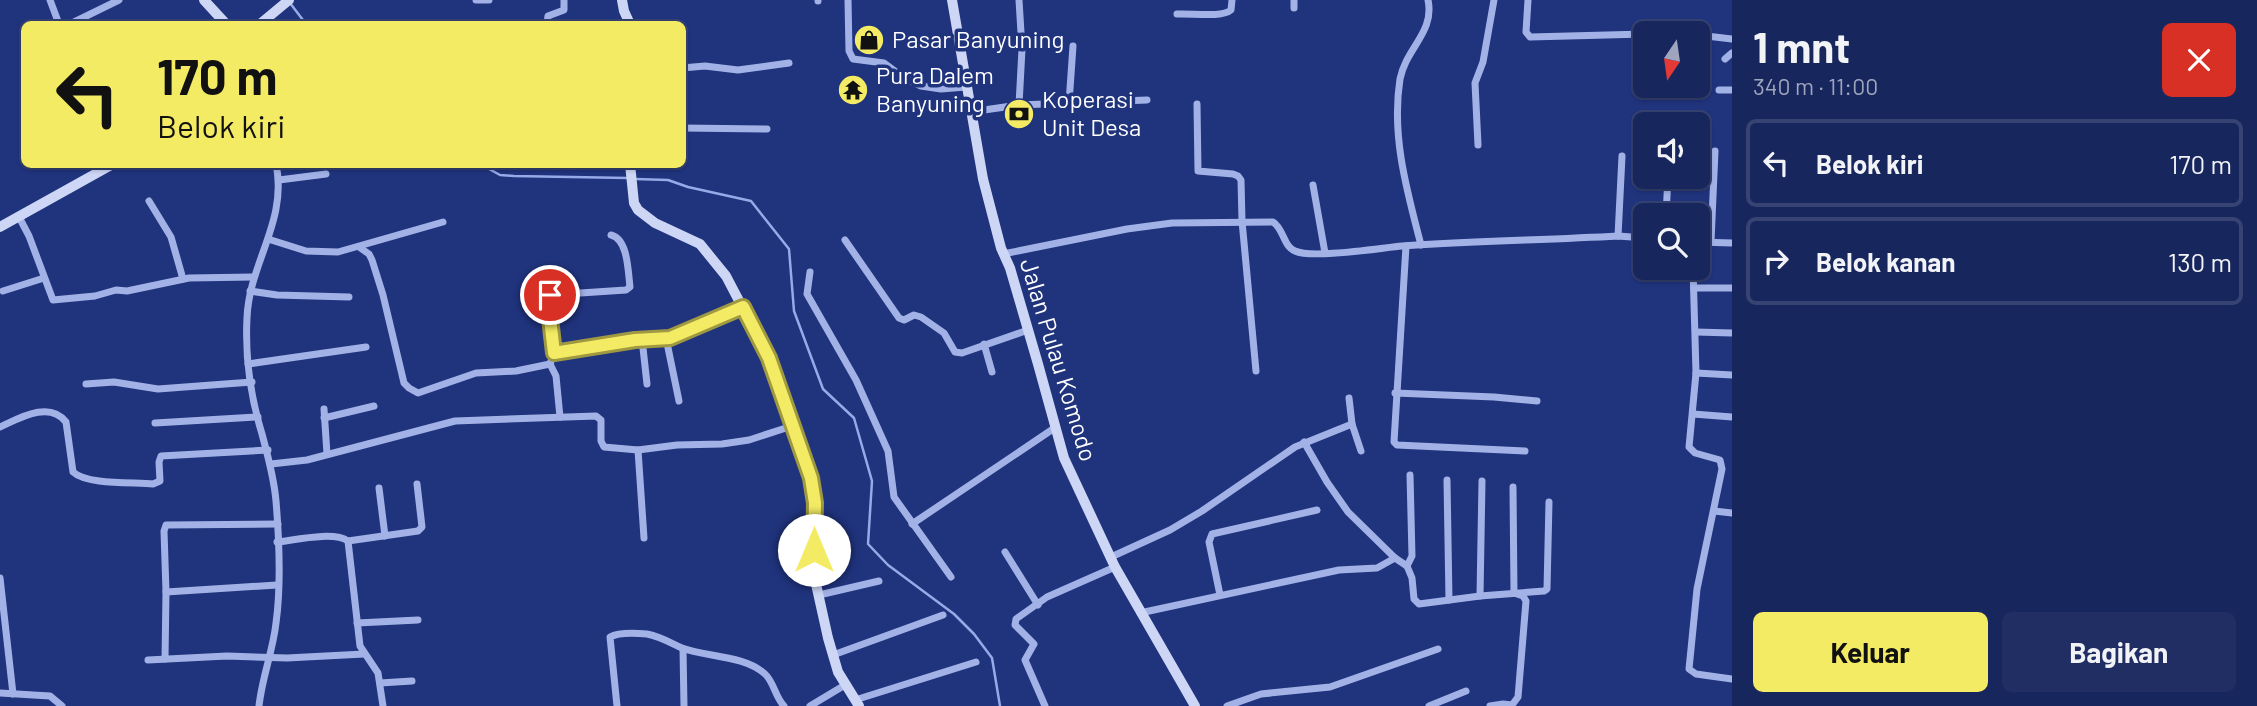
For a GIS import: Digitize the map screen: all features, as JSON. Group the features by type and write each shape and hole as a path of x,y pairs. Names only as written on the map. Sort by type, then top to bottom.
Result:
{"street":[{"path":"50,0 58,21"},
{"path":"76,21 119,0"},
{"path":"204,0 223,21"},
{"path":"264,21 289,0"},
{"path":"476,0 489,0"},
{"path":"547,21 548,16 564,10 564,0"},
{"path":"622,0 628,21"},
{"path":"848,0 849,51 853,59 884,63 902,78 921,86 941,89 966,87"},
{"name":"Jalan Pulau Komodo","path":"952,0 983,179 1064,458 1113,562 1195,706"},
{"path":"1019,0 1022,49 1019,105"},
{"path":"1177,14 1195,12 1223,15 1231,10 1232,0"},
{"path":"1421,245 1401,164 1398,98 1406,60 1426,30 1430,8 1428,0"},
{"path":"1478,145 1475,83 1483,62 1494,0"},
{"path":"1528,0 1528,36 1633,34"},
{"path":"1710,36 1732,39 1732,45"},
{"path":"1069,103 1073,46"},
{"path":"686,68 705,66 738,70 789,63"},
{"path":"1719,90 1732,90"},
{"path":"970,112 1019,105 1147,100"},
{"path":"1197,104 1198,172 1238,176 1241,180 1242,221 1256,371"},
{"path":"686,128 767,129"},
{"path":"1715,151 1711,241 1732,243"},
{"path":"1618,236 1622,156"},
{"path":"0,228 106,168"},
{"path":"259,706 276,622 278,524 271,464 258,417 248,364 247,319 253,277 279,201 277,168"},
{"path":"630,168 634,203 643,215 701,244 726,276 769,358 814,492 814,550 819,595 833,655 845,685 857,703 976,662"},
{"path":"279,180 326,174"},
{"path":"1313,185 1325,253"},
{"path":"149,201 171,237 183,279"},
{"path":"19,217 54,300 94,296 116,290 127,291 183,279 253,277"},
{"path":"1003,254 1127,229 1172,223 1242,221 1277,223 1289,247 1311,254 1421,245 1633,237"},
{"path":"268,239 306,251 348,251 443,222"},
{"path":"560,417 556,376 550,364 554,353 548,301 550,295 626,290 630,286 622,243 616,236 611,235"},
{"path":"845,240 899,318 904,320 914,316 921,317 944,333 952,349 958,353 1028,330"},
{"path":"1406,246 1392,438 1395,444 1525,451"},
{"path":"359,247 369,254 372,260 404,383 409,388 418,393 476,373 516,372 550,364"},
{"path":"810,272 807,295 856,380 888,451 894,497 951,577"},
{"path":"3,291 44,278"},
{"path":"1694,280 1696,373 1690,450 1715,457 1721,463 1714,511 1697,589 1689,669 1696,674 1732,679"},
{"path":"1694,288 1732,288"},
{"path":"250,291 277,295 349,297"},
{"path":"554,353 642,339 666,338 743,307"},
{"path":"1696,332 1732,333"},
{"path":"666,338 679,401"},
{"path":"642,339 647,384"},
{"path":"984,344 992,372"},
{"path":"248,364 366,347"},
{"path":"1696,373 1732,375"},
{"path":"86,384 114,382 158,389 252,382"},
{"path":"1395,393 1537,401"},
{"path":"1349,398 1352,424 1361,451"},
{"path":"324,418 374,406"},
{"path":"324,409 327,454"},
{"path":"0,427 29,414 48,413 62,417 73,472 90,480 153,484 161,478 161,456 268,450"},
{"path":"1693,414 1732,417"},
{"path":"271,464 307,460 455,421 596,416 601,421 601,441 604,447 638,450 736,442 792,426"},
{"path":"155,423 258,417"},
{"path":"1045,706 1026,660 1034,644 1014,622 1021,614 1202,511 1304,442 1352,424"},
{"path":"912,524 1056,427"},
{"path":"1304,442 1348,512 1395,558 1407,566 1412,578 1415,602 1422,604 1547,589 1549,502"},
{"path":"638,450 644,538"},
{"path":"1407,566 1412,556 1410,475"},
{"path":"1447,480 1448,600"},
{"path":"1480,596 1482,481"},
{"path":"277,542 330,537 341,537 348,541 421,530 417,484"},
{"path":"1513,487 1514,593"},
{"path":"379,488 384,536"},
{"path":"1220,595 1209,542 1212,534 1317,510"},
{"path":"1714,511 1732,513"},
{"path":"165,659 166,525 278,524"},
{"path":"348,541 360,646 378,673 383,706"},
{"path":"1005,552 1038,604"},
{"path":"1140,613 1339,570 1377,568 1395,558"},
{"path":"0,578 3,625 13,694"},
{"path":"819,595 880,581"},
{"path":"166,592 277,585"},
{"path":"1490,706 1512,705 1518,696 1526,601 1523,596 1514,593"},
{"path":"833,655 943,615"},
{"path":"357,623 418,620"},
{"path":"617,706 610,637 617,634 643,634 683,649 728,657 761,671 768,677 784,706"},
{"path":"683,649 684,706"},
{"path":"1227,706 1261,694 1330,687 1438,649"},
{"path":"148,660 364,654"},
{"path":"380,683 412,681"},
{"path":"810,706 845,685"},
{"path":"1429,706 1465,691"},
{"path":"0,693 50,696 62,706"}],"waterway":[{"path":"290,3 304,21"},
{"path":"487,168 500,175 514,176 628,178"},
{"path":"635,179 668,180 751,201 789,249 794,311 823,389 854,418 872,481 868,544 888,565 954,614 974,634 992,658 1000,706"}],"place":[{"name":"Pasar Banyuning","path":"869,40"},
{"name":"Pura Dalem Banyuning","path":"853,90"},
{"name":"Koperasi Unit Desa","path":"1019,114"}],"route":[{"path":"550,295 548,301 554,353 635,340 670,338 743,307 769,358 811,478 815,503 814,550"}]}
